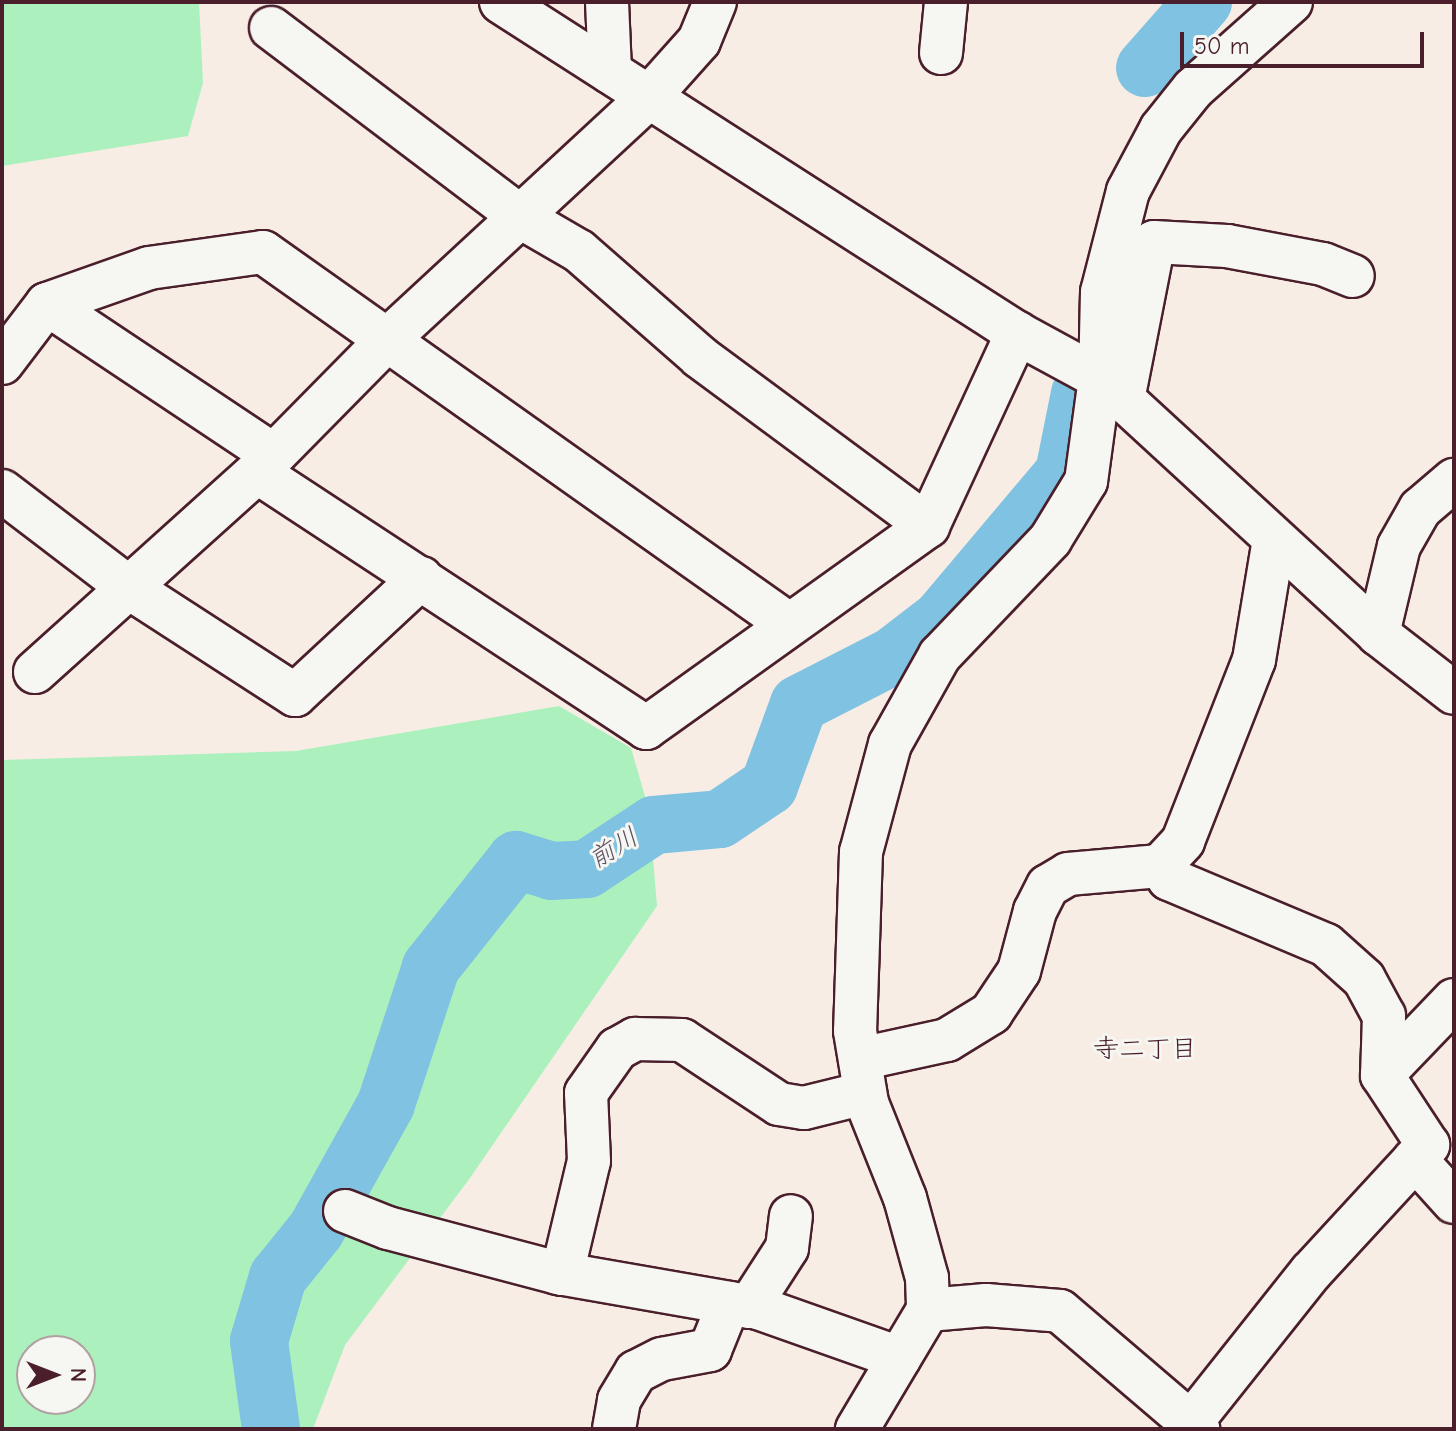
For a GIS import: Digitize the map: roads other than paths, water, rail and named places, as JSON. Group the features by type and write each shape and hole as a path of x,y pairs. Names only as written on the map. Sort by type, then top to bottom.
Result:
{"street":[{"path":"501,2 1017,333 1111,389 1378,634 1454,693"},
{"path":"607,2 610,72"},
{"path":"35,672 264,463 387,340 649,97 699,41 715,2"},
{"path":"941,53 946,2"},
{"path":"1111,389 1102,292 1128,191 1161,129 1193,89 1291,2"},
{"path":"271,28 522,218 579,251 700,357 928,526"},
{"path":"857,1429 928,1310 927,1278 905,1198 862,1076 855,1031 861,852 890,744 940,655 1050,540 1086,481 1154,242 1227,246 1323,264 1353,276"},
{"path":"2,363 47,304 149,268 263,252 787,623"},
{"path":"47,304 421,578 646,728 787,623 928,526 1017,333"},
{"path":"1378,634 1399,546 1420,509 1454,480"},
{"path":"2,491 128,587 295,695 421,578"},
{"path":"562,1274 589,1161 586,1093 617,1049 635,1039 682,1040 779,1104 804,1108 862,1076 947,1040 991,1013 1019,971 1035,911 1048,886 1068,874 1160,866 1183,841 1254,660 1274,539"},
{"path":"928,1310 986,1305 1060,1311 1192,1427 1311,1272 1428,1145 1382,1075 1384,1016 1364,979 1326,945 1169,879 1160,866"},
{"path":"1382,1075 1454,1000"},
{"path":"1415,1159 1454,1202"},
{"path":"345,1211 388,1228 562,1274 739,1305 899,1358"},
{"path":"614,1429 619,1400 636,1372 662,1359 710,1350 739,1305 787,1248 791,1216"}],"waterway":[{"name":"前川","path":"1145,68 1203,2"},
{"name":"前川","path":"271,1429 259,1341 278,1277 316,1230 386,1104 431,967 516,860 551,871 587,869 654,825 720,819 769,786 799,704 893,656 941,619 1064,473 1080,394"}],"district":[{"name":"寺二丁目","path":"1145,1050"}]}
